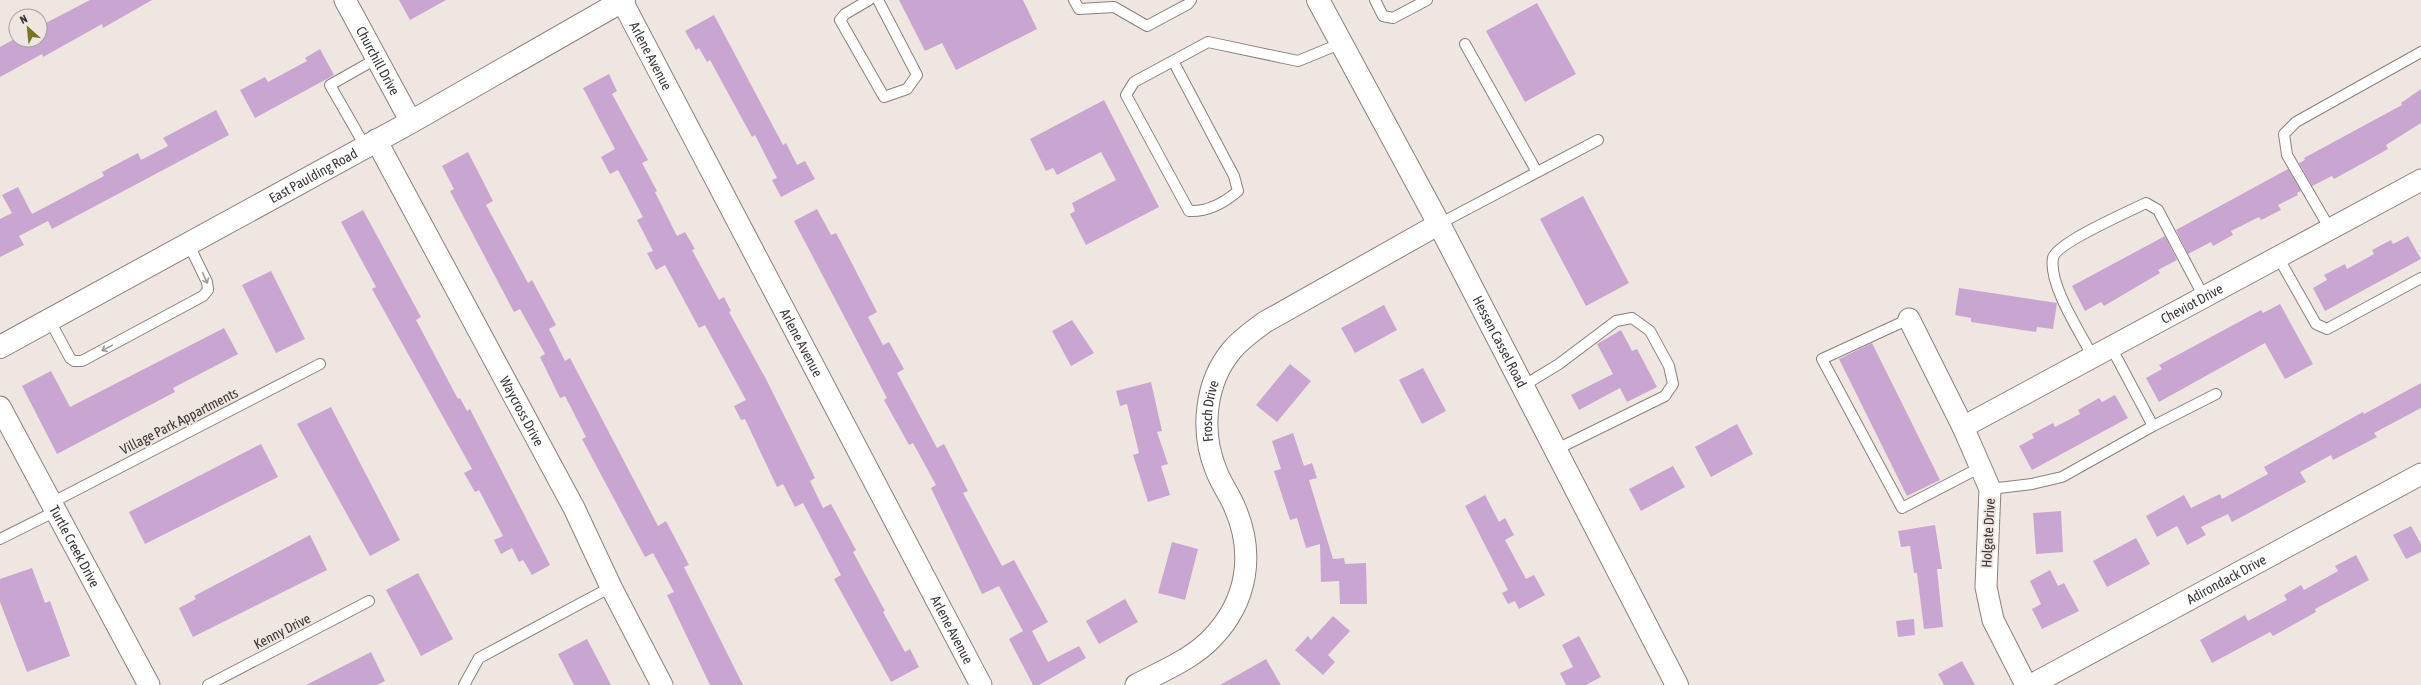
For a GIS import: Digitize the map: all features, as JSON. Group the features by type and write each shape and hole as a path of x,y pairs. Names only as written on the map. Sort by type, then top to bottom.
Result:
{"main road":[{"name":"East Paulding Road","path":"0,347 50,321 370,143 411,122 623,0"},
{"name":"Hessen Cassel Road","path":"1318,0 1439,224 1677,685"}],"street":[{"name":"Churchill Drive","path":"345,0 411,122"},
{"name":"Arlene Avenue","path":"623,0 981,685"},
{"name":"Waycross Drive","path":"370,143 574,508 610,587 662,685"},
{"name":"Cheviot Drive","path":"1964,427 2421,180"},
{"name":"Frosch Drive","path":"1136,685 1198,650 1213,638 1235,607 1243,590 1246,573 1244,537 1235,508 1216,471 1208,440 1208,406 1212,387 1225,360 1246,336 1265,322 1439,224"},
{"name":"Holgate Drive","path":"1909,319 1964,427 1990,489 1986,587 1993,620 2026,685"},
{"name":"Turtle Creek Drive","path":"0,407 149,685"},
{"name":"Adirondack Drive","path":"2032,685 2421,474"}],"lane":[{"path":"869,0 845,14 840,20 872,79 884,97 907,89 917,75 878,0"},
{"path":"1074,0 1079,9 1114,7 1147,26 1188,4 1191,0"},
{"path":"1374,0 1383,16 1393,18 1427,0"},
{"path":"1173,61 1234,176 1238,191 1230,198 1203,212 1189,211 1126,95 1134,82 1208,42 1298,61 1342,44"},
{"path":"1465,44 1537,172"},
{"path":"2330,229 2287,155 2284,134 2296,122 2421,52"},
{"path":"370,143 330,85 376,59"},
{"path":"1439,224 1598,140"},
{"path":"2093,357 2064,301 2053,274 2053,257 2063,245 2146,203 2158,210 2204,297"},
{"path":"50,321 70,358 74,361 82,361 203,296 208,290 207,282 188,244"},
{"path":"2278,257 2316,324 2327,329 2421,278"},
{"path":"1523,386 1559,364 1616,321 1632,318 1650,331 1669,366 1673,384 1665,396 1555,450"},
{"path":"1909,319 1822,359 1902,508 1980,467"},
{"path":"2111,347 2153,426"},
{"name":"Village Park Appartments","path":"0,539 54,507 320,364"},
{"path":"1990,489 2032,484 2062,477 2153,426 2216,394"},
{"path":"464,685 479,658 610,587"},
{"name":"Kenny Drive","path":"208,685 369,601"}],"building":[{"path":"90,0 152,0 103,28 102,24 43,57 42,54 0,77 0,47 8,42 8,48 48,48 48,22"},
{"path":"399,0 446,0 410,20"},
{"path":"899,0 1023,0 1037,29 956,70 942,43 925,51"},
{"path":"1537,3 1576,74 1525,102 1486,31"},
{"path":"714,15 783,145 786,143 797,165 805,161 815,179 781,197 772,180 777,178 755,135 752,137 710,60 707,62 699,48 696,50 685,31"},
{"path":"320,49 334,75 255,118 240,90 265,77 268,82 307,61 305,58"},
{"path":"609,74 617,91 612,94 648,160 642,163 657,191 655,192 677,236 685,232 695,249 692,250 719,300 724,297 731,311 729,312 766,379 815,478 810,481 823,508 831,504 856,550 853,552 885,611 883,612 905,652 910,649 919,667 891,682 834,579 841,575 803,503 795,507 783,484 777,487 745,419 741,420 734,406 746,400 705,325 699,328 665,265 656,270 647,253 653,251 637,220 643,217 618,170 610,174 601,157 615,149 583,88"},
{"path":"2421,89 2421,123 2386,145 2388,149 2334,179 2332,176 2312,186 2299,163 2305,160 2304,158 2402,105 2401,103"},
{"path":"1104,100 1159,207 1086,245 1070,214 1075,211 1072,203 1116,180 1101,152 1057,175 1053,168 1046,171 1030,139"},
{"path":"216,110 229,135 52,229 48,221 19,236 24,245 0,257 0,219 12,213 2,195 18,187 32,214 104,176 102,172 138,153 141,160 168,146 163,138"},
{"path":"468,152 493,201 486,205 528,283 532,280 556,325 549,329 565,361 570,358 658,526 666,521 689,565 684,567 743,685 710,685 667,595 674,592 653,553 645,557 582,439 586,437 565,396 560,398 540,357 545,354 520,309 514,312 450,191 454,189 442,166"},
{"path":"2288,169 2301,191 2297,193 2298,195 2278,205 2281,210 2261,220 2259,217 2231,231 2233,235 2213,246 2211,242 2188,254 2176,230"},
{"path":"1583,196 1629,283 1586,306 1540,219"},
{"path":"817,209 831,235 836,233 845,250 877,312 868,317 883,345 889,342 904,369 897,373 937,448 944,444 968,491 963,493 1002,566 1014,560 1048,622 1032,631 1048,662 1079,646 1086,658 1039,685 1033,685 1009,639 1023,631 999,586 982,594 931,488 936,485 913,443 909,445 884,400 887,398 794,221"},
{"path":"363,210 421,317 416,320 458,399 460,398 467,411 470,409 550,565 532,575 523,560 519,562 512,548 501,554 494,540 503,536 479,490 475,492 464,473 472,469 372,289 376,287 341,222"},
{"path":"2165,236 2177,260 2158,270 2160,273 2104,306 2101,302 2085,311 2072,286"},
{"path":"2408,236 2421,259 2325,311 2313,288 2327,280 2324,275 2345,264 2347,269 2374,254 2372,250 2391,240 2393,244"},
{"path":"271,271 305,339 276,353 242,285"},
{"path":"1959,288 2057,303 2053,329 2037,327 2036,332 1971,322 1971,318 1955,315"},
{"path":"2280,304 2313,364 2285,379 2265,343 2159,402 2146,378 2162,369 2159,365 2261,310 2263,313"},
{"path":"1384,305 1397,330 1355,353 1341,328"},
{"path":"1072,320 1094,353 1071,366 1052,331"},
{"path":"224,328 238,354 173,388 175,392 57,454 22,386 51,371 70,407"},
{"path":"1621,330 1632,351 1637,349 1657,387 1627,402 1620,388 1579,410 1571,395 1613,374 1597,344"},
{"path":"1872,343 1940,480 1907,496 1839,359"},
{"path":"1290,364 1311,381 1277,422 1256,405"},
{"path":"1423,368 1446,411 1422,424 1399,380"},
{"path":"1151,382 1162,431 1157,432 1168,464 1161,466 1170,495 1148,502 1133,455 1139,453 1127,404 1120,406 1116,391"},
{"path":"2421,383 2421,408 2374,433 2377,437 2333,460 2331,455 2300,472 2306,482 2232,522 2228,514 2201,527 2206,535 2187,545 2177,526 2157,537 2146,516 2184,495 2191,508 2220,494 2222,499 2268,474 2264,467 2363,412 2364,414"},
{"path":"2115,395 2128,418 2032,470 2019,446 2034,438 2032,434 2053,423 2055,427 2080,414 2078,410 2099,398 2102,402"},
{"path":"331,407 400,540 370,556 297,424"},
{"path":"1737,424 1753,454 1711,477 1695,447"},
{"path":"1293,433 1304,466 1312,463 1317,478 1309,480 1333,559 1344,558 1345,564 1366,563 1367,604 1340,604 1339,581 1321,582 1320,544 1306,548 1297,518 1290,520 1274,471 1281,469 1272,441"},
{"path":"261,444 278,477 145,544 129,512"},
{"path":"1673,466 1685,487 1641,511 1629,489"},
{"path":"1485,495 1499,522 1505,518 1514,535 1505,540 1526,579 1534,575 1545,595 1519,609 1515,601 1508,604 1502,593 1508,590 1465,506"},
{"path":"2061,511 2063,552 2036,554 2033,513"},
{"path":"1935,525 1942,569 1937,569 1943,627 1924,629 1917,573 1914,573 1910,546 1901,547 1898,531"},
{"path":"2411,526 2421,544 2421,552 2406,559 2393,535"},
{"path":"310,535 327,570 193,637 179,608 196,599 194,596"},
{"path":"2136,538 2150,564 2107,587 2093,561"},
{"path":"1172,542 1198,549 1185,600 1158,593"},
{"path":"2356,555 2369,580 2315,609 2316,612 2273,636 2270,632 2212,663 2200,640 2245,615 2248,621 2287,600 2284,595 2301,585 2304,590 2338,571 2335,566"},
{"path":"32,568 45,603 50,601 70,656 27,672 0,602 0,579"},
{"path":"2050,570 2058,586 2064,583 2079,611 2042,629 2032,609 2041,604 2030,581"},
{"path":"418,573 453,639 421,656 386,590"},
{"path":"1125,599 1138,622 1099,644 1086,621"},
{"path":"1333,616 1350,631 1328,655 1335,662 1323,675 1295,650 1308,636 1311,640"},
{"path":"1914,619 1915,635 1898,637 1896,621"},
{"path":"1579,636 1601,677 1586,685 1566,685 1560,673 1573,667 1562,645"},
{"path":"587,639 611,685 574,685 558,654"},
{"path":"371,652 385,681 377,685 306,685"},
{"path":"1266,659 1281,685 1220,685"},
{"path":"1962,661 1975,685 1944,685 1938,674"}]}
